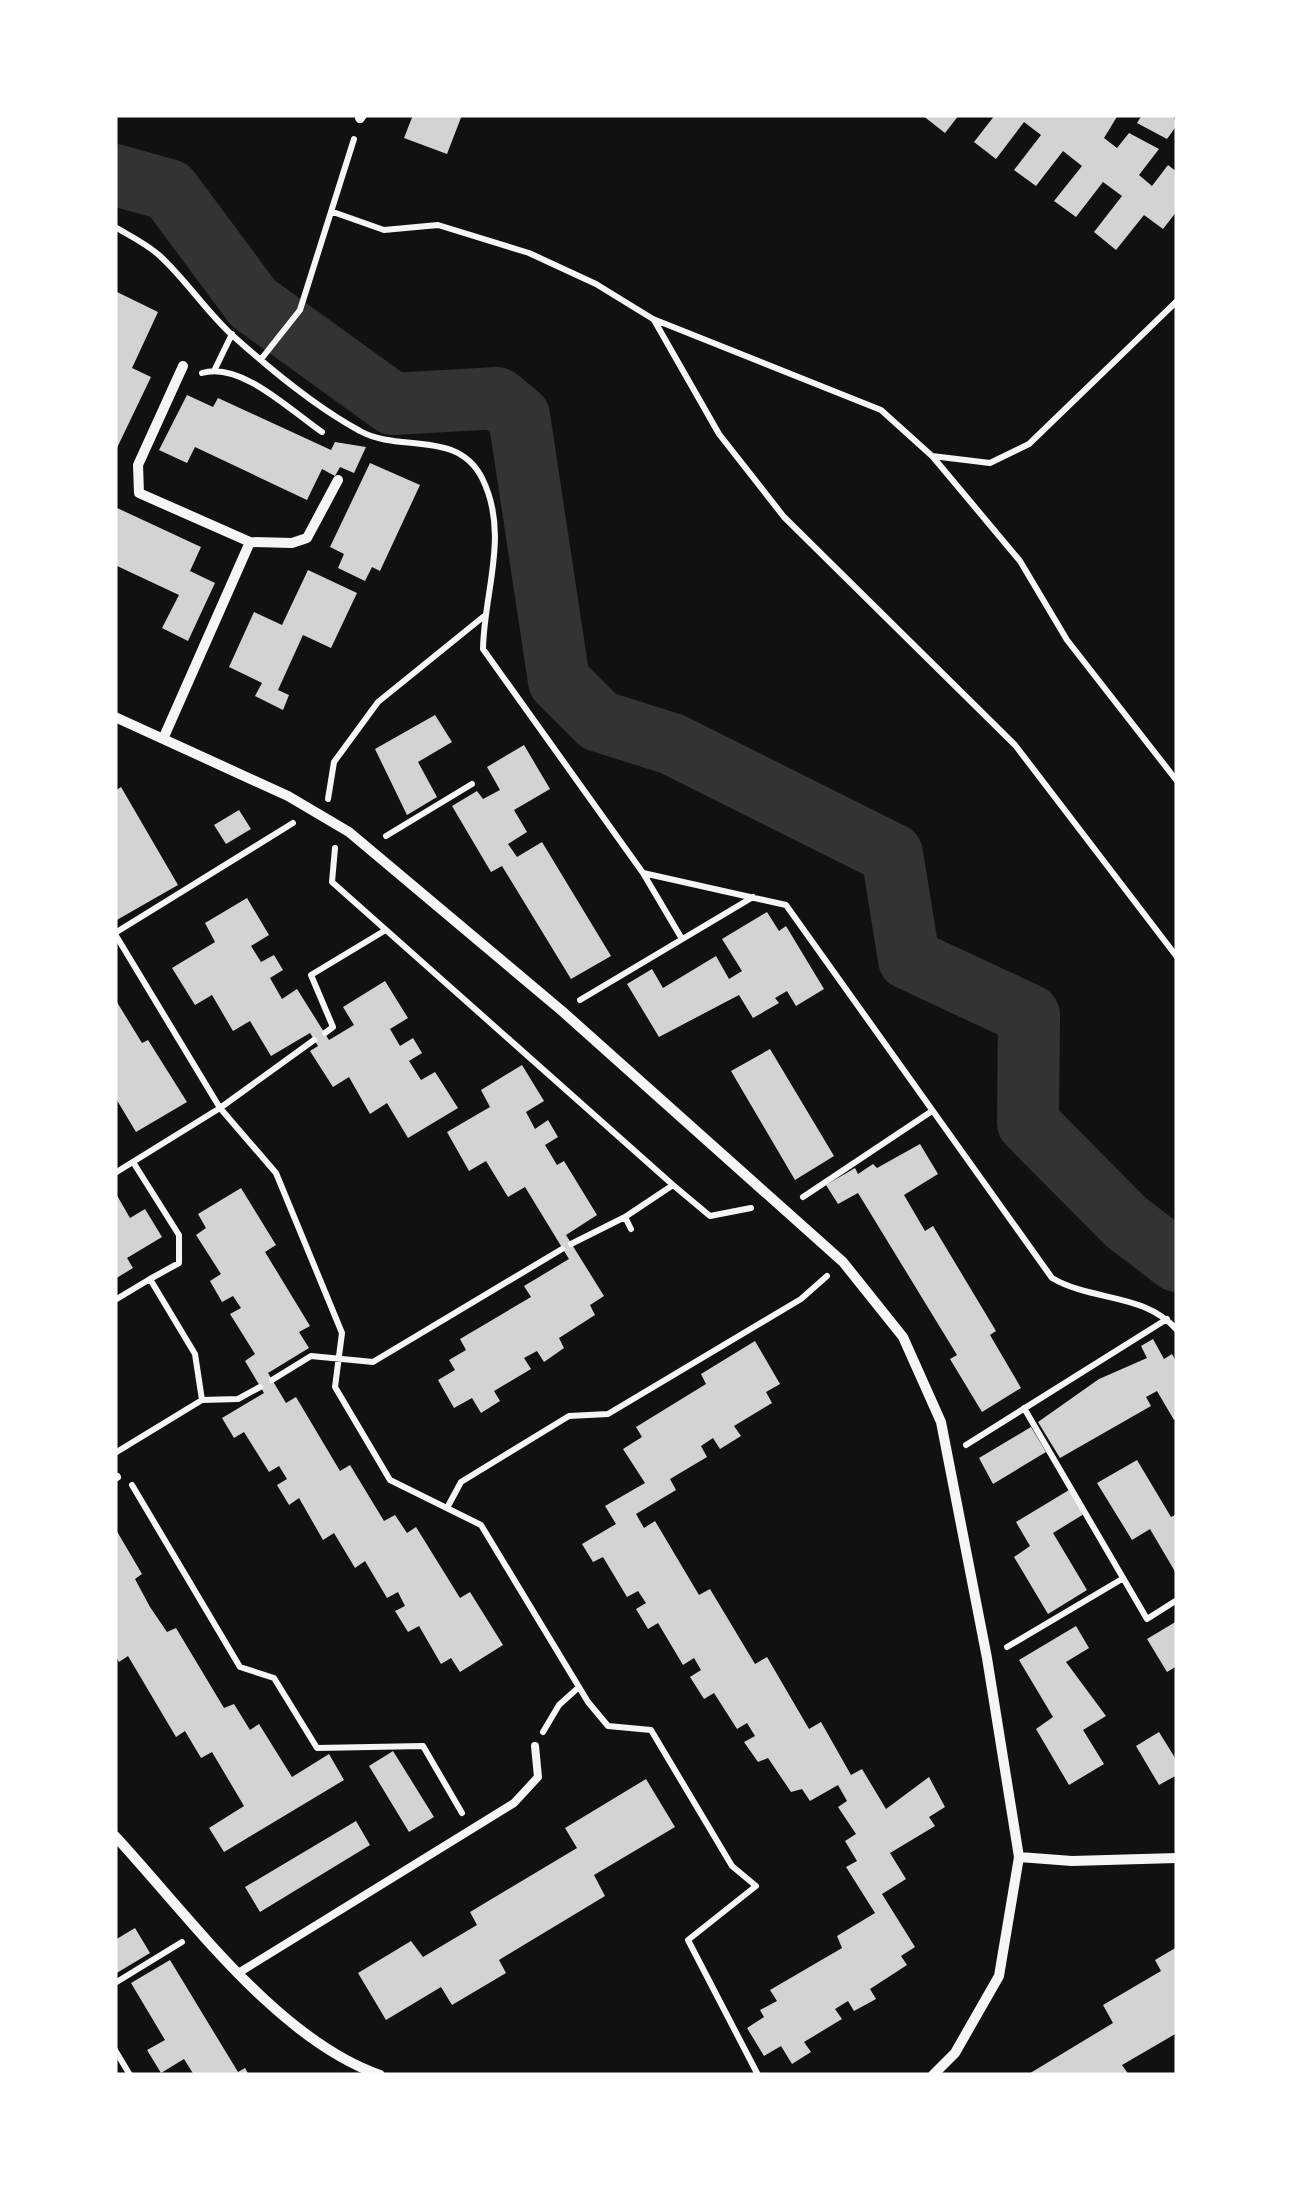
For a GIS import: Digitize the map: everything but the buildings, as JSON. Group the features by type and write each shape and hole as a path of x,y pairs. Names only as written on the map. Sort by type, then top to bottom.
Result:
{"street":[{"path":"183,366 138,465 139,493 250,542 292,544 307,538 338,480"},
{"path":"164,738 250,542"},
{"path":"115,717 349,832 562,1010 843,1262 904,1337 941,1422 987,1658 1019,1857 999,1976 955,2053 934,2075"},
{"path":"115,1836 286,2022 352,2066 380,2075"},
{"path":"1019,1857 1072,1861 1177,1858"}],"lane":[{"path":"240,1972 514,1802 538,1778 535,1746"}],"path":[{"path":"262,358 300,310 361,117"},
{"path":"333,212 384,230 438,225 529,253 596,284 653,319 881,410 932,456 1020,561 1068,640 1177,781"},
{"path":"115,227 158,254 232,334 343,422 372,438 423,442 461,452 480,474 494,510 494,575 484,617 483,649 644,874 682,939"},
{"path":"932,456 990,462 1029,444 1177,301"},
{"path":"653,319 719,434 784,517 1015,746 1177,957"},
{"path":"215,369 232,334"},
{"path":"183,366 200,373 215,369 248,381 322,432"},
{"path":"484,617 378,702 334,762 328,800 115,934 220,1108 276,1173 342,1332 335,1386 390,1480 480,1526 588,1702 608,1726 652,1730 732,1866 756,1886 688,1940 758,2075"},
{"path":"370,850 472,784"},
{"path":"349,832 333,849 332,882 673,1184 710,1216 751,1208 765,1192"},
{"path":"644,874 786,905 1052,1278 1071,1289 1141,1304 1167,1319 1177,1330"},
{"path":"562,1010 753,897"},
{"path":"324,1033 332,1027 311,975 384,932"},
{"path":"115,1173 220,1108 314,1040"},
{"path":"786,1211 824,1180 932,1111"},
{"path":"115,1300 180,1262 179,1235 134,1162"},
{"path":"572,1244 657,1200 673,1184"},
{"path":"625,1217 631,1229"},
{"path":"272,1380 311,1356 374,1362 562,1249"},
{"path":"447,1508 461,1482 569,1416 608,1414 800,1299 843,1262"},
{"path":"150,1279 195,1354 202,1400"},
{"path":"948,1456 1167,1319"},
{"path":"115,1453 202,1400 238,1399 260,1387"},
{"path":"1024,1408 1148,1619 1177,1600"},
{"path":"119,1476 240,1667 274,1678 317,1748 423,1746 470,1827"},
{"path":"987,1658 1122,1579"},
{"path":"535,1746 559,1705 579,1687"},
{"path":"115,1983 202,1930"},
{"path":"115,2050 130,2075"}],"waterway":[{"path":"115,175 169,190 253,303 393,404 497,398 519,416 559,681 599,721 672,744 892,854 909,959 1029,1015 1028,1123 1126,1222 1177,1261"}]}
